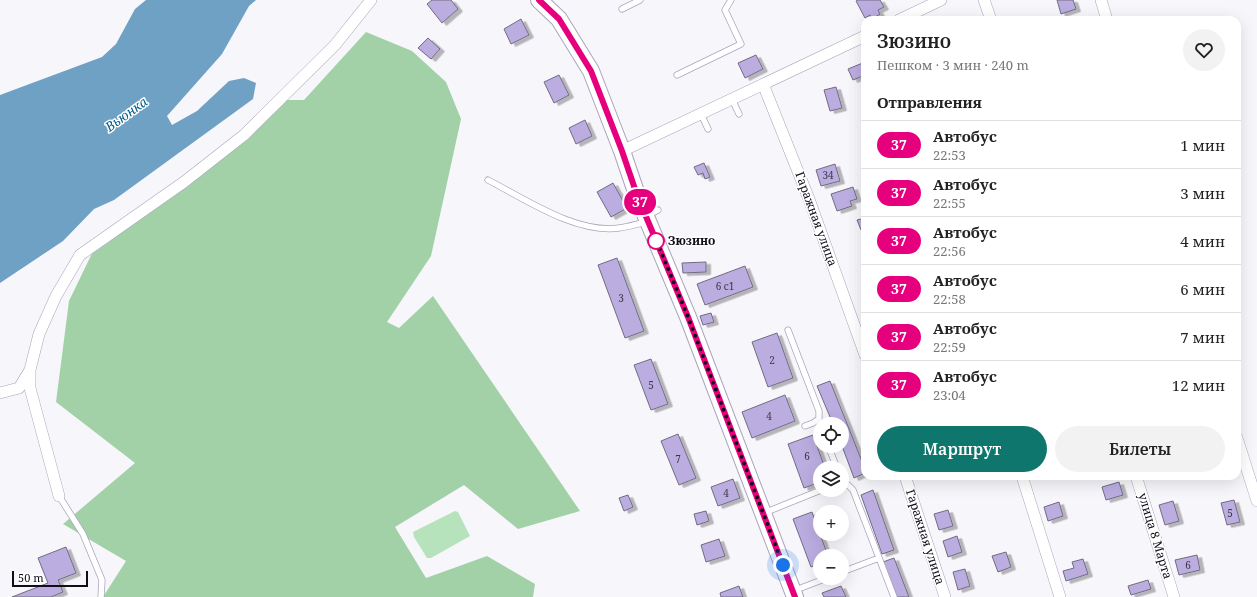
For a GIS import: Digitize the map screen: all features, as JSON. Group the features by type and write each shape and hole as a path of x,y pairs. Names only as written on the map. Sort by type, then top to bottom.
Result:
{"street":[{"path":"59,496 30,388 30,370 39,334 56,296 80,255 184,182 244,135 335,45 371,0"},
{"path":"539,0 559,19 591,71 622,151 651,213 688,317 794,594"},
{"path":"907,16 941,0"},
{"path":"984,0 990,16"},
{"path":"1101,0 1106,16"},
{"path":"622,151 861,38"},
{"name":"Гаражная улица","path":"763,84 809,199 861,344"},
{"path":"0,393 19,388 30,370"},
{"path":"1241,451 1257,501"},
{"name":"Гаражная улица","path":"906,480 945,597"},
{"path":"1023,480 1060,597"},
{"name":"улица 8 Марта","path":"1137,480 1174,597"}],"lane":[{"path":"622,9 640,0"},
{"path":"677,75 741,44 725,10 731,0"},
{"path":"732,99 739,114"},
{"path":"701,114 708,129"},
{"path":"488,180 542,208 579,224 598,228 618,228 651,213"},
{"path":"788,330 819,411 819,417"},
{"path":"805,426 813,423"},
{"path":"849,486 853,490 894,597"},
{"path":"763,514 813,494"},
{"path":"59,496 83,534 89,547 102,580 100,597"},
{"path":"849,569 879,558"},
{"path":"794,594 813,585"}],"green space":[{"path":"366,32 412,51 446,82 461,119 431,256 387,322 399,328 433,296 580,511 518,529 464,485 395,527 426,578 487,556 535,584 533,597 103,597 126,561 63,524 135,463 56,402 69,301 96,245 280,100 304,100"},
{"path":"455,511 458,512 470,536 431,558 427,558 414,537 413,532"}],"water":[{"name":"Вьюнка","path":"146,0 256,0 249,6 222,54 167,116 172,125 197,111 229,81 244,78 256,83 253,99 114,200 94,209 63,241 0,283 0,95 102,57 116,44 135,9"}],"building":[{"path":"432,0 451,0 458,9 442,23 427,4"},
{"path":"880,0 884,7 878,10 880,14 877,16 864,16 856,1"},
{"path":"1057,0 1073,0 1076,9 1061,14"},
{"path":"521,19 529,35 511,44 504,29"},
{"path":"428,38 440,49 431,59 418,48"},
{"path":"756,55 763,69 745,78 738,63"},
{"path":"861,64 861,77 853,80 848,69"},
{"path":"559,75 569,95 554,103 544,82"},
{"path":"836,87 842,108 830,111 824,90"},
{"path":"585,120 592,136 576,144 569,128"},
{"path":"704,163 710,177 705,179 703,173 698,175 694,167"},
{"path":"835,164 840,181 821,186 816,170"},
{"path":"613,183 627,208 611,217 597,192"},
{"path":"853,187 857,199 850,201 852,206 837,211 831,194"},
{"path":"861,219 861,230 857,220"},
{"path":"617,258 644,331 625,338 598,265"},
{"path":"706,262 706,272 683,273 682,263"},
{"path":"745,266 753,287 705,305 697,284"},
{"path":"711,313 714,322 703,325 700,316"},
{"path":"777,333 793,378 768,387 752,342"},
{"path":"651,359 668,404 651,410 634,365"},
{"path":"830,381 844,417 830,417 817,386"},
{"path":"785,395 795,421 752,438 742,412"},
{"path":"849,429 861,459 861,475 854,478 849,461 848,461 845,453 849,453"},
{"path":"678,434 696,478 679,485 661,441"},
{"path":"813,435 813,453 820,453 822,461 813,461 813,485 804,488 788,444"},
{"path":"733,479 740,498 718,506 711,487"},
{"path":"1119,482 1123,495 1106,500 1102,487"},
{"path":"873,490 894,550 882,554 861,495"},
{"path":"628,495 633,507 624,511 619,498"},
{"path":"1234,500 1240,522 1227,525 1221,503"},
{"path":"1173,501 1179,521 1165,525 1159,505"},
{"path":"1059,502 1063,516 1048,521 1044,507"},
{"path":"948,510 953,526 939,530 934,514"},
{"path":"706,511 709,521 697,525 694,514"},
{"path":"812,512 813,541 823,541 825,549 813,549 813,566 811,567 793,519"},
{"path":"957,536 962,552 948,557 943,541"},
{"path":"719,539 725,556 706,562 701,545"},
{"path":"66,547 76,573 58,580 63,592 51,597 12,597 48,583 38,558"},
{"path":"1006,552 1011,567 998,572 992,556"},
{"path":"1197,555 1200,570 1179,575 1175,560"},
{"path":"894,558 909,597 897,597 883,562"},
{"path":"1083,559 1088,574 1066,581 1063,571 1074,568 1072,562"},
{"path":"965,569 970,586 958,590 953,572"},
{"path":"1148,580 1151,589 1131,595 1128,586"},
{"path":"739,586 743,597 721,597 720,593"},
{"path":"841,586 846,597 824,597 822,593"}],"bus line":[{"name":"37","path":"539,0 559,19 591,71 622,151 637,195 688,317 795,597"}],"place":[{"name":"Зюзино","path":"656,241"}],"route":[{"path":"656,241 654,235 688,317 783,565"}]}
